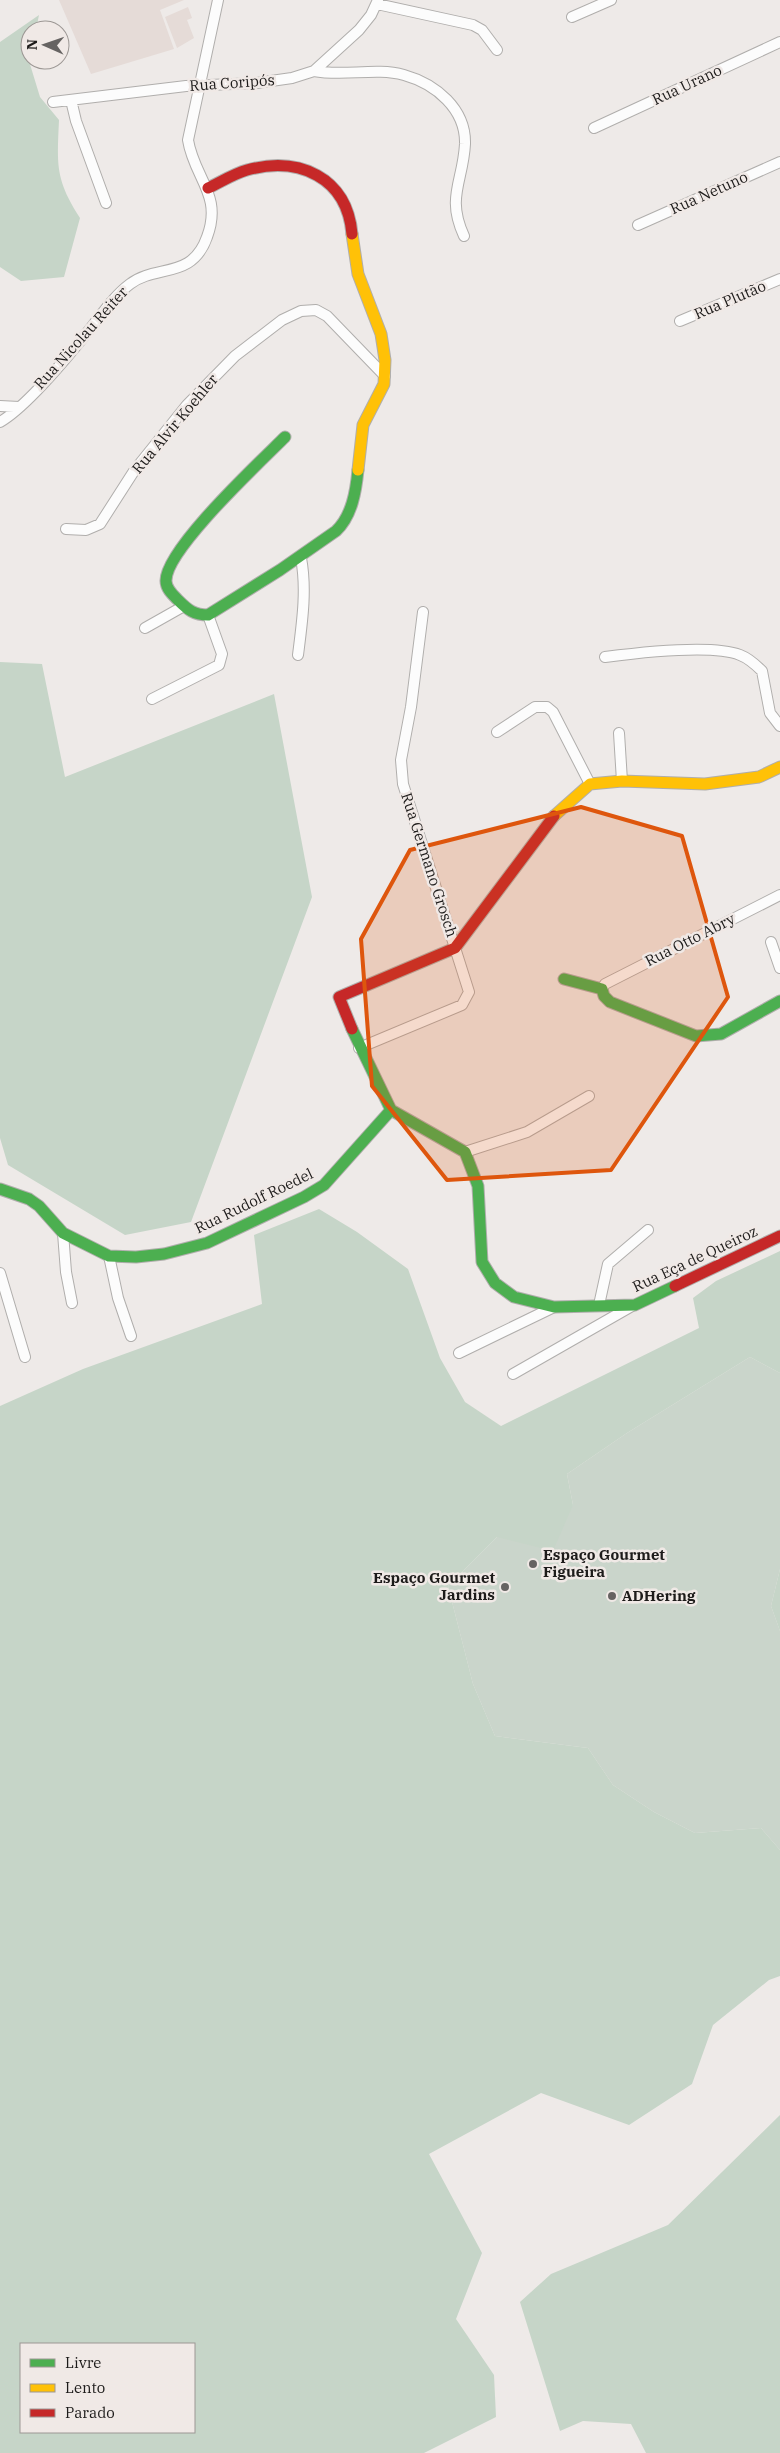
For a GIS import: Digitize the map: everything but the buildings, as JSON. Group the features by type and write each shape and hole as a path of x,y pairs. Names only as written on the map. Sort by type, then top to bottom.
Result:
{"street":[{"name":"Rua Nicolau Reiter","path":"0,422 19,407 75,347 116,296 140,278 183,266 199,254 207,239 212,220 208,188 193,161 188,140 198,86 218,0"},
{"path":"572,17 610,0"},
{"name":"Rua Coripós","path":"53,102 292,78 314,71 359,30 378,2"},
{"path":"378,2 473,24 482,30 497,50"},
{"name":"Rua Urano","path":"594,128 780,42"},
{"path":"314,71 327,74 380,72 404,75 427,84 446,96 458,117 465,138 455,203 456,219 464,236"},
{"path":"71,100 106,203"},
{"name":"Rua Netuno","path":"638,225 780,162"},
{"path":"208,188 237,174 268,167 306,171 323,178 332,185 346,204 352,230 354,262 362,287 375,314 385,348 385,376 379,400 364,420 359,471 350,512 341,527 301,558 208,615 197,616 190,612 169,591 165,581 167,572 196,529 285,437"},
{"name":"Rua Plutão","path":"680,321 780,278"},
{"name":"Rua Alvir Koehler","path":"66,529 86,530 100,524 134,470 187,405 235,356 282,320 301,311 316,310 327,316 385,376"},
{"path":"0,406 19,407"},
{"path":"298,655 303,614 304,574 301,558"},
{"path":"144,628 184,606"},
{"name":"Rua Germano Grosch","path":"360,1048 462,1005 469,992 404,784 401,760 411,707 423,612"},
{"path":"152,699 219,665 222,654 208,615"},
{"path":"605,657 648,652 726,652 741,655 762,671 770,713 780,726"},
{"path":"497,732 535,707 547,707 553,712 590,784"},
{"path":"619,733 622,781"},
{"path":"589,1096 527,1132 465,1152 391,1110 360,1048 339,997 455,948 560,809 590,784 622,781 704,784 759,777 780,767"},
{"name":"Rua Otto Abry","path":"602,989 605,984 780,894"},
{"path":"771,942 780,968"},
{"path":"564,979 602,989 604,996 610,1002 696,1036 721,1034 780,1001"},
{"name":"Rua Rudolf Roedel","path":"0,1189 29,1198 39,1206 63,1233 109,1256 136,1257 164,1254 206,1243 304,1197 324,1185 391,1110"},
{"name":"Rua Eça de Queiroz","path":"465,1152 478,1186 482,1262 495,1283 514,1297 554,1307 635,1305 780,1236"},
{"path":"599,1305 608,1264 648,1230"},
{"path":"63,1233 66,1272 72,1304"},
{"path":"109,1256 118,1298 131,1336"},
{"path":"0,1273 25,1356"},
{"path":"513,1374 635,1305"},
{"path":"459,1353 554,1307"}],"highlighted area":[{"path":"581,807 682,836 728,997 611,1170 447,1180 372,1086 361,939 410,850"}],"shaded area":[{"path":"59,0 184,0 160,10 174,49 91,74 70,25 70,20 68,20"},
{"path":"188,7 192,18 187,20 194,38 177,48 165,17"},
{"name":"ADHering","path":"750,1357 780,1373 780,1569 771,1606 780,1631 780,1850 761,1828 695,1833 654,1812 613,1785 588,1748 495,1736 473,1684 448,1586 497,1537 573,1505 567,1474 627,1433"}],"green space":[{"path":"20,28 20,70 32,70 40,97 59,120 59,171 66,193 80,218 64,277 21,281 0,267 0,42"},
{"path":"0,662 42,664 65,777 274,694 312,897 191,1222 125,1235 8,1165 0,1138"},
{"path":"319,1209 357,1232 408,1269 440,1358 465,1402 501,1426 699,1328 693,1298 716,1281 780,1251 780,1373 750,1357 627,1433 567,1474 573,1505 553,1551 497,1537 448,1586 473,1684 495,1736 588,1748 613,1785 654,1812 695,1833 761,1828 780,1850 780,1976 769,1980 713,2025 692,2084 629,2125 541,2093 429,2154 482,2253 456,2319 494,2375 496,2417 424,2453 0,2453 0,1406 83,1369 262,1304 254,1235"},
{"path":"780,1569 780,1631 771,1606"},
{"path":"780,2115 780,2453 646,2453 631,2424 583,2421 560,2431 520,2302 551,2274 668,2225"}],"traffic: fast":[{"path":"285,437 216,506 181,549 170,567 166,581 167,587 185,607 192,611 208,615 280,570 336,531 349,511 358,470"},
{"path":"564,979 602,989 604,996 610,1002 696,1036 721,1034 780,1001"},
{"path":"352,1029 391,1110 465,1152 478,1186 482,1262 495,1283 514,1297 554,1307 635,1305 675,1286"},
{"path":"0,1189 29,1199 39,1206 63,1233 109,1256 136,1257 164,1254 207,1243 304,1197 324,1185 391,1110"}],"traffic: slow":[{"path":"352,234 358,274 381,334 385,360 384,384 363,425 358,470"},
{"path":"554,816 590,784 622,781 705,784 759,777 780,767"}],"traffic: jam":[{"path":"208,188 247,170 266,166 285,166 302,169 317,175 330,185 341,198 348,214 352,234"},
{"path":"352,1029 339,997 455,948 554,816"},
{"path":"675,1286 780,1236"}],"place":[{"name":"Espaço Gourmet Figueira","path":"533,1564"},
{"name":"Espaço Gourmet Jardins","path":"505,1587"},
{"name":"ADHering","path":"612,1596"}]}
